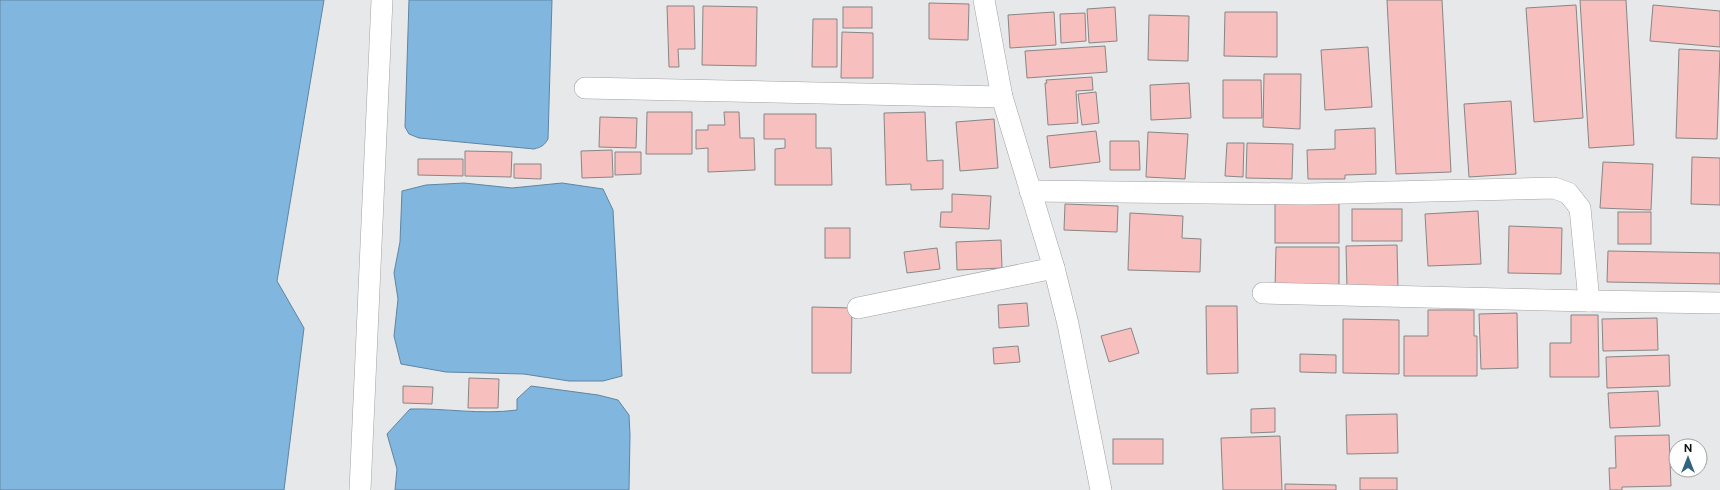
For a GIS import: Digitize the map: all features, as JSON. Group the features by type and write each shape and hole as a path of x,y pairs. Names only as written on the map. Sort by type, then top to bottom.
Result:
{"street":[{"path":"360,490 382,0"},
{"path":"984,0 1002,97 1054,268 1068,324 1101,490"},
{"path":"585,88 1002,97"},
{"path":"1030,191 1306,194 1554,188 1568,193 1580,208 1589,301"},
{"path":"858,308 1054,268"},
{"path":"1263,293 1720,303"}],"water":[{"path":"0,0 324,0 277,281 304,328 284,490 0,490"},
{"path":"409,0 552,0 548,139 544,145 534,149 419,138 409,134 405,127"},
{"path":"464,183 512,188 562,183 603,189 613,210 622,376 603,381 569,381 524,374 446,372 401,364 394,336 398,299 394,273 400,242 402,191 426,185"},
{"path":"531,386 598,395 618,400 629,415 629,490 395,490 397,469 387,434 410,409 477,412 517,410 517,399"}],"building":[{"path":"1387,0 1442,0 1451,172 1396,174"},
{"path":"1580,0 1626,0 1634,145 1589,148"},
{"path":"929,3 969,4 968,40 929,39"},
{"path":"1576,5 1583,118 1534,122 1526,8"},
{"path":"1653,5 1720,11 1720,47 1650,41"},
{"path":"667,6 694,6 695,49 678,49 679,67 669,67"},
{"path":"703,6 757,7 756,66 702,65"},
{"path":"843,7 872,7 872,28 843,28"},
{"path":"1115,7 1117,41 1089,43 1087,9"},
{"path":"1054,12 1056,45 1010,48 1008,15"},
{"path":"1225,12 1277,12 1277,57 1224,56"},
{"path":"1085,13 1086,41 1061,43 1060,14"},
{"path":"1149,15 1189,16 1188,61 1148,60"},
{"path":"813,19 837,19 837,67 812,67"},
{"path":"842,32 873,33 873,78 841,78"},
{"path":"1105,46 1107,72 1027,78 1025,51"},
{"path":"1368,47 1372,107 1325,110 1321,50"},
{"path":"1679,49 1720,51 1717,139 1676,138"},
{"path":"1264,74 1301,74 1300,129 1263,127"},
{"path":"1092,77 1093,90 1076,91 1078,123 1048,125 1046,80"},
{"path":"1223,80 1261,80 1262,118 1223,118"},
{"path":"1189,83 1191,118 1151,120 1150,85"},
{"path":"1096,92 1099,123 1082,125 1078,94"},
{"path":"1511,101 1516,174 1469,177 1464,104"},
{"path":"647,112 692,112 692,154 646,154"},
{"path":"724,112 739,112 740,138 754,138 755,170 708,172 708,148 696,149 696,130 708,130 708,125 725,125"},
{"path":"925,112 927,161 943,160 943,189 911,190 911,184 886,185 884,113"},
{"path":"764,114 816,114 816,148 831,148 832,185 775,185 775,149 785,148 785,139 764,139"},
{"path":"600,117 637,118 636,148 599,147"},
{"path":"994,119 998,168 960,171 956,122"},
{"path":"1375,128 1376,174 1345,175 1345,179 1308,179 1307,150 1335,149 1335,130"},
{"path":"1096,131 1100,162 1050,168 1047,136"},
{"path":"1148,132 1188,134 1185,179 1146,177"},
{"path":"1110,141 1139,141 1140,170 1110,170"},
{"path":"1227,143 1244,143 1243,177 1225,176"},
{"path":"1247,143 1293,144 1292,179 1246,178"},
{"path":"612,150 613,177 582,178 581,151"},
{"path":"465,151 512,152 511,177 465,176"},
{"path":"615,152 641,152 641,174 615,175"},
{"path":"1692,157 1720,158 1720,205 1691,204"},
{"path":"418,159 463,159 463,176 418,175"},
{"path":"1603,162 1653,164 1651,210 1600,208"},
{"path":"514,164 541,164 541,179 514,178"},
{"path":"952,194 991,196 989,229 940,227 941,212 952,212"},
{"path":"1275,202 1339,202 1339,243 1275,243"},
{"path":"1065,204 1118,206 1117,232 1064,230"},
{"path":"1352,209 1402,209 1402,241 1352,241"},
{"path":"1478,211 1481,264 1428,266 1425,214"},
{"path":"1618,212 1651,212 1651,244 1618,244"},
{"path":"1130,213 1183,216 1182,238 1201,239 1200,272 1128,270"},
{"path":"1509,226 1562,228 1561,274 1508,273"},
{"path":"825,228 850,228 850,258 825,258"},
{"path":"1001,240 1002,268 957,270 956,242"},
{"path":"1397,245 1398,288 1347,290 1346,246"},
{"path":"1276,247 1339,247 1339,288 1275,288"},
{"path":"937,248 940,269 907,273 904,252"},
{"path":"1608,251 1720,253 1720,284 1607,282"},
{"path":"1027,303 1029,326 999,328 998,305"},
{"path":"1206,306 1237,306 1238,373 1207,374"},
{"path":"812,307 852,308 851,373 812,373"},
{"path":"1428,310 1474,310 1474,336 1477,336 1477,376 1404,376 1404,336 1428,336"},
{"path":"1517,313 1518,368 1481,369 1479,314"},
{"path":"1571,315 1598,315 1599,377 1550,377 1550,343 1571,343"},
{"path":"1657,318 1658,350 1603,351 1602,319"},
{"path":"1343,319 1399,320 1399,374 1343,373"},
{"path":"1131,328 1139,353 1109,362 1101,336"},
{"path":"1018,346 1020,362 994,364 993,348"},
{"path":"1300,354 1336,355 1336,373 1300,372"},
{"path":"1669,355 1670,386 1607,388 1606,357"},
{"path":"469,378 499,379 498,408 468,408"},
{"path":"403,386 433,387 432,404 403,403"},
{"path":"1658,391 1660,426 1610,428 1608,393"},
{"path":"1275,408 1275,432 1251,433 1251,409"},
{"path":"1397,414 1398,453 1347,454 1346,415"},
{"path":"1669,435 1668,478 1671,478 1671,486 1622,487 1622,490 1610,490 1609,468 1616,468 1615,436"},
{"path":"1280,436 1282,490 1223,490 1221,438"},
{"path":"1113,439 1163,439 1163,464 1113,464"},
{"path":"1360,478 1397,478 1397,490 1360,490"},
{"path":"1285,484 1336,485 1336,490 1285,490"}]}
